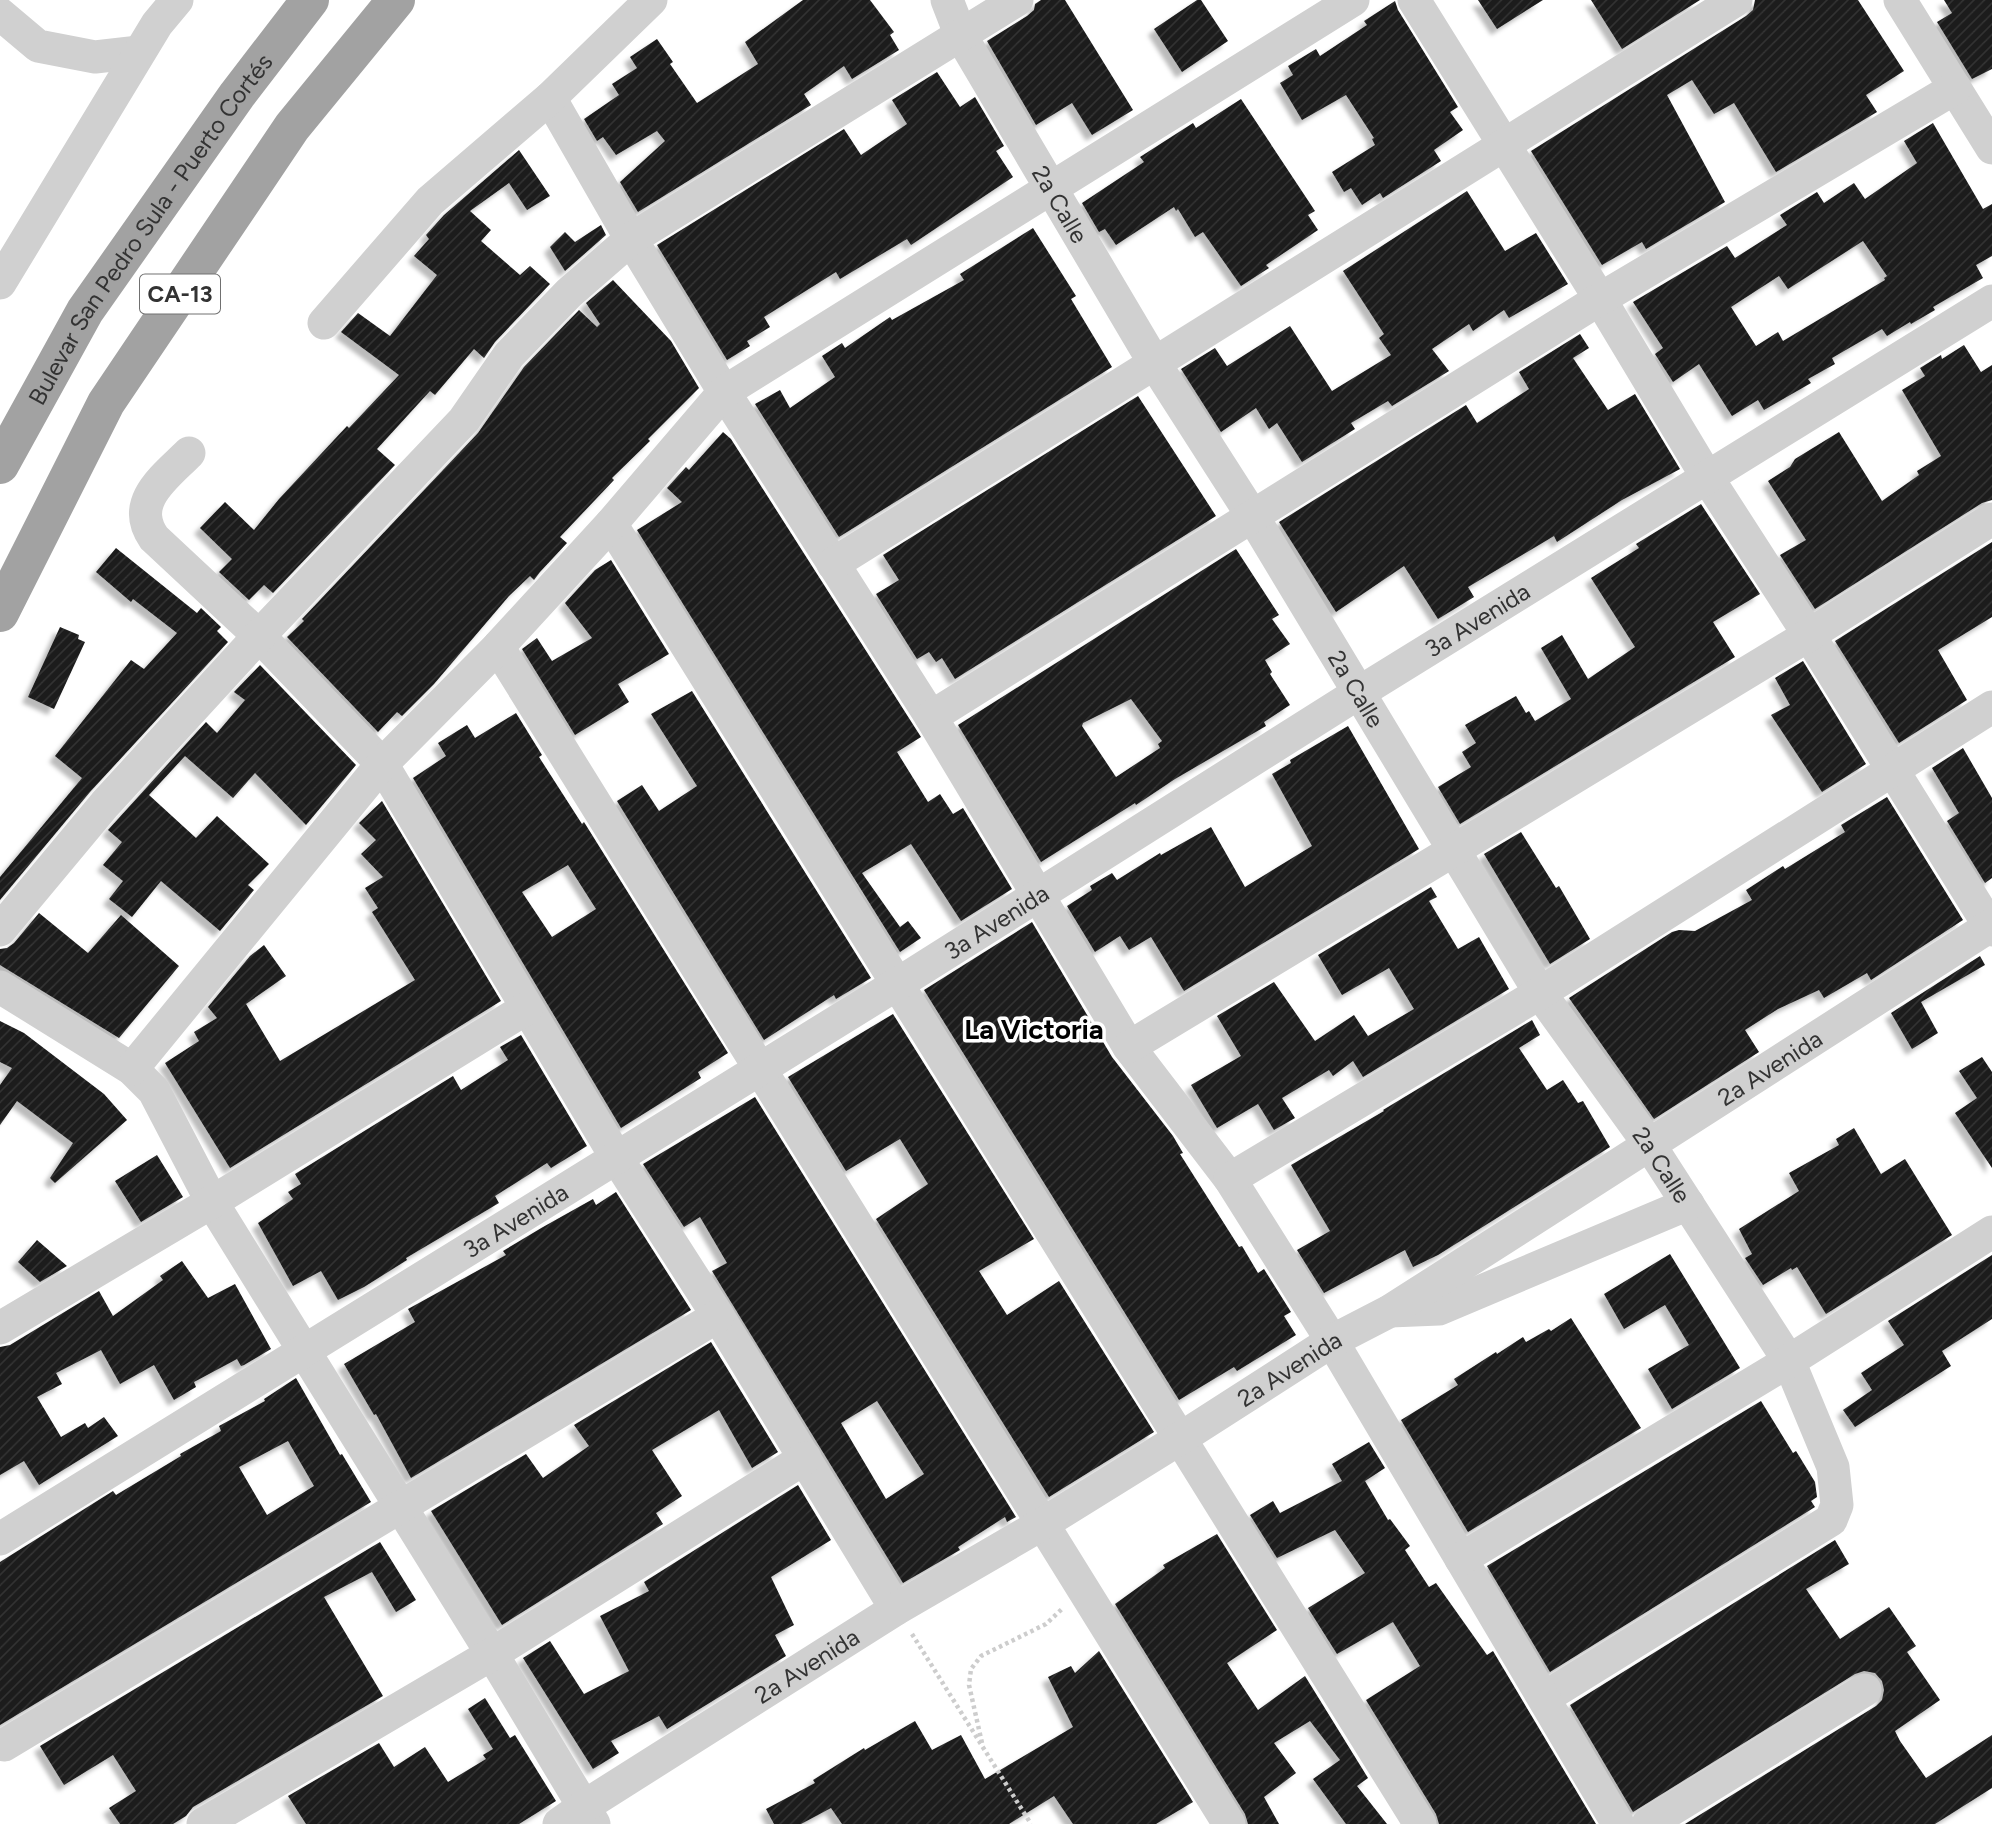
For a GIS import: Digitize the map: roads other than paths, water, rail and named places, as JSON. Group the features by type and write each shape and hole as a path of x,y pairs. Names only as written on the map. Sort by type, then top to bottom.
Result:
{"highway":[{"name":"Bulevar San Pedro Sula - Puerto Cortés","path":"0,465 85,311 237,95 310,0"},
{"name":"CA-13","path":"0,613 106,403 292,127 396,0"}],"street":[{"path":"0,283 139,52 177,0"},
{"path":"324,323 430,201 550,98 651,0"},
{"name":"2a Calle","path":"947,0 961,36 1155,363 1360,692 1540,993 1649,1143 1789,1361 1833,1467 1837,1505 1830,1520 1544,1698"},
{"path":"0,930 105,804 259,636 464,420 509,355 569,293 631,239 1017,0"},
{"path":"132,1069 382,764 498,647 611,524 724,392 1353,0"},
{"path":"1414,0 1707,477 1991,927"},
{"path":"833,564 1736,0"},
{"path":"1900,0 1992,148"},
{"path":"0,14 38,46 95,57 139,52"},
{"path":"931,717 1600,299 1955,88"},
{"path":"550,98 631,239 724,392 931,717 1129,1047 1230,1179 1332,1341 1618,1824"},
{"name":"3a Avenida","path":"0,1539 1039,896 1360,692 1992,301"},
{"path":"189,453 157,484 151,494 146,504 144,519 147,529 153,538 259,636 382,764 616,1157 718,1317 897,1609"},
{"path":"1129,1047 1809,635 1992,520"},
{"path":"611,524 1420,1824"},
{"path":"498,647 1229,1824"},
{"path":"1230,1179 1540,993 1992,707"},
{"name":"2a Avenida","path":"579,1818 897,1609 1044,1523 1332,1341 1390,1311 1649,1143 1991,927"},
{"path":"0,987 132,1069 154,1091 212,1202 492,1654 579,1818"},
{"path":"0,1328 212,1202 527,1008"},
{"path":"1390,1311 1439,1309 1688,1204"},
{"path":"1461,1559 1789,1361 1992,1232"},
{"path":"4,1745 718,1317"},
{"path":"203,1824 492,1654 805,1458"},
{"path":"1648,1824 1865,1690"}],"district":[{"name":"La Victoria","path":"1034,1029"}]}
